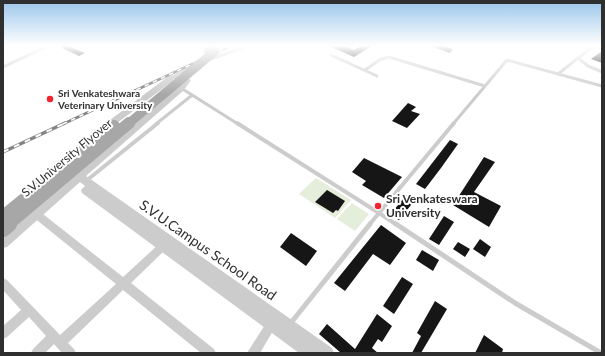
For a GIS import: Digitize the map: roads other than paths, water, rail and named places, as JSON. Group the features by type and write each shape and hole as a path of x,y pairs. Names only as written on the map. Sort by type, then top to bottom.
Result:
{"main road":[{"name":"S.V.University Flyover","path":"3,216 193,63"},
{"name":"S.V.University Flyover","path":"3,229 201,63"}],"street":[{"path":"3,209 173,77 187,80 181,88 3,243"},
{"path":"57,166 76,178"},
{"name":"S.V.U.Campus School Road","path":"76,178 162,247 311,353"},
{"name":"S.V.U.Campus School Road","path":"76,178 327,353"},
{"path":"36,214 124,282 210,353"},
{"path":"37,353 57,339 124,282 162,247"},
{"path":"3,284 70,353"},
{"path":"3,333 29,310"},
{"path":"253,353 272,324"}],"lane":[{"path":"3,67 12,63"},
{"path":"173,77 186,68 201,63"},
{"path":"348,63 377,76"},
{"path":"365,70 376,63"},
{"path":"405,63 485,86"},
{"path":"289,326 379,213 505,63"},
{"path":"517,63 602,86"},
{"path":"558,74 572,63"},
{"path":"584,63 602,72"},
{"path":"181,88 191,96 379,213 515,303 601,353"},
{"path":"76,178 191,96"}],"railway":[{"path":"63,124 195,63"},
{"path":"3,152 65,123"}],"place":[{"name":"Sri Venkateshwara Veterinary University","path":"50,99"},
{"name":"Sri Venkateswara University","path":"378,206"}]}
